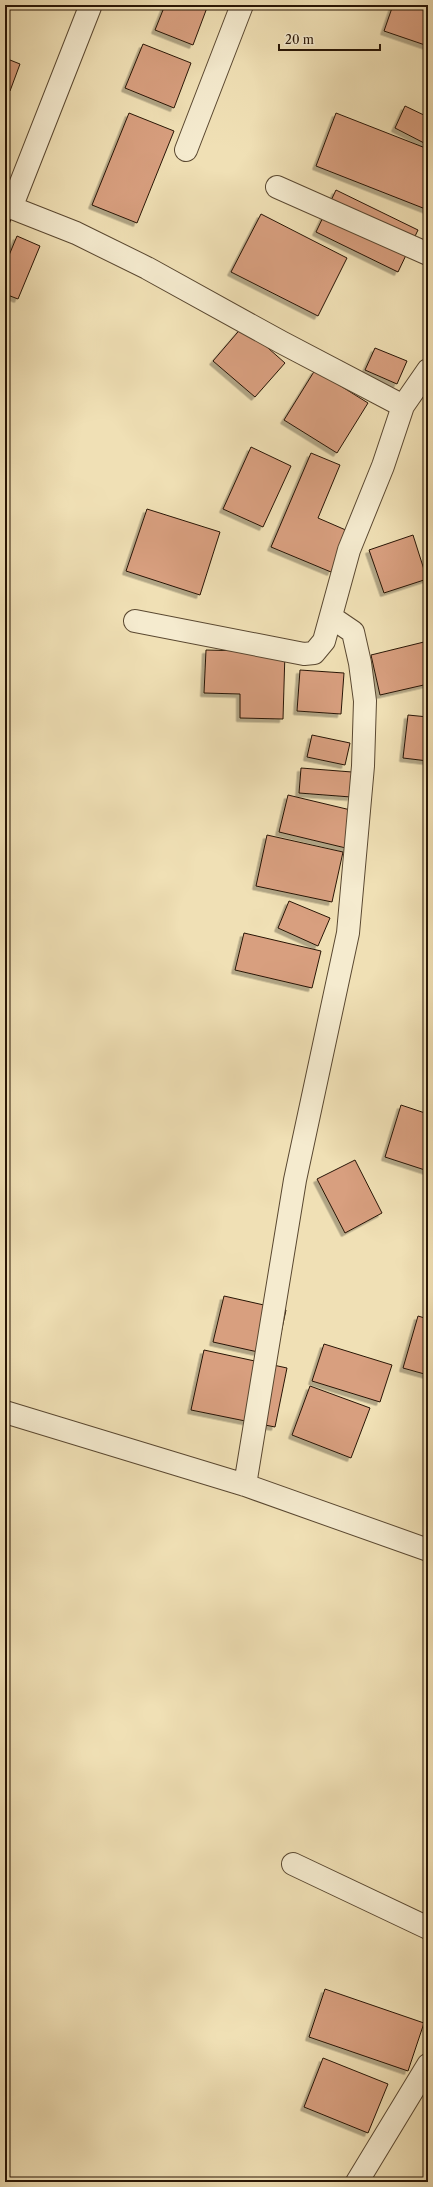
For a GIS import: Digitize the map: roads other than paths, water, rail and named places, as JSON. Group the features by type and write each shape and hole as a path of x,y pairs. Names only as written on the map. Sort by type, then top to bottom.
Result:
{"street":[{"path":"186,150 242,5"},
{"path":"90,7 8,207 76,233 147,268 280,342 404,406"},
{"path":"277,187 428,254"},
{"path":"135,621 304,654 314,652 320,648 324,641 349,550 383,466 404,406 428,370"},
{"path":"245,1485 295,1180 349,925 363,766 366,701 353,632 331,617"},
{"path":"5,1412 245,1485 428,1550"},
{"path":"293,1864 428,1928"},
{"path":"357,2182 428,2065"}]}
